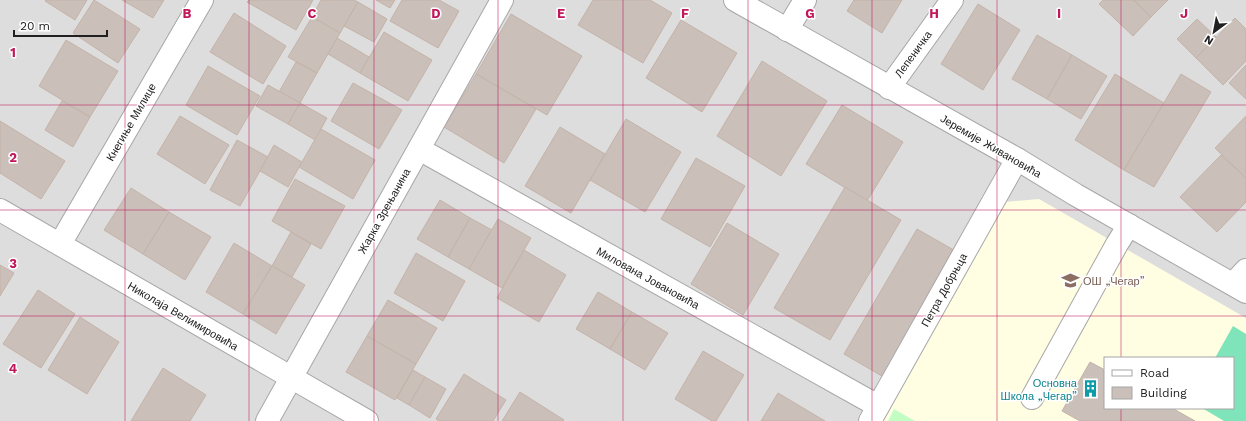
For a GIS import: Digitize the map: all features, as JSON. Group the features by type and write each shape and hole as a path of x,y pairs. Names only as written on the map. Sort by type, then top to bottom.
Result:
{"street":[{"name":"Кнегиње Милице","path":"60,244 202,0"},
{"name":"Жарка Зрењанина","path":"266,421 292,378 502,0"},
{"name":"Јеремије Живановића","path":"735,0 1017,159 1129,225 1242,282"},
{"path":"787,30 805,0"},
{"name":"Лепеничка","path":"889,88 952,0"},
{"name":"Милована Јовановића","path":"418,149 874,414"},
{"name":"Петра Добрњца","path":"874,414 1017,159"},
{"name":"Николаја Велимировића","path":"0,210 367,421"},
{"path":"1032,398 1129,225"}],"shaded area":[{"path":"0,0 1246,0 1246,421 0,421"},
{"name":"ОШ „Чегар”","path":"1039,199 1246,318 1246,421 879,421 1004,202"}],"green space":[{"path":"1233,326 1246,334 1246,421 1224,421 1204,409 1234,409 1234,357 1216,357"},
{"path":"894,409 915,421 888,421"}],"building":[{"path":"87,0 75,20 45,1"},
{"path":"94,0 140,29 118,63 73,33"},
{"path":"122,0 164,0 153,18"},
{"path":"249,0 313,0 296,30 247,2"},
{"path":"321,0 354,0 358,2 340,33 312,17"},
{"path":"376,0 395,0 390,8"},
{"path":"402,0 439,0 459,11 438,48 390,21"},
{"path":"593,0 650,0 672,13 643,63 578,25"},
{"path":"854,0 902,0 882,33 847,11"},
{"path":"1103,0 1133,0 1151,17 1133,36 1099,4"},
{"path":"1134,0 1168,0 1151,17"},
{"path":"358,2 387,19 374,42 344,26"},
{"path":"978,4 1020,30 983,90 941,64"},
{"path":"234,13 286,46 263,84 210,52"},
{"path":"511,14 582,56 547,115 476,74"},
{"path":"312,17 340,33 317,73 288,57"},
{"path":"1235,18 1246,29 1246,61 1223,85 1196,58"},
{"path":"1197,19 1216,37 1196,58 1177,39"},
{"path":"681,20 737,53 702,112 646,78"},
{"path":"384,32 432,60 408,101 360,73"},
{"path":"1037,35 1072,55 1047,99 1012,79"},
{"path":"337,38 369,57 360,73 328,54"},
{"path":"66,40 118,71 90,117 39,86"},
{"path":"1072,55 1107,76 1081,119 1047,99"},
{"path":"762,61 827,101 781,176 717,136"},
{"path":"296,62 317,73 300,103 279,92"},
{"path":"1246,65 1246,99 1229,83"},
{"path":"208,66 260,96 237,135 186,105"},
{"path":"476,74 536,109 504,163 444,127"},
{"path":"1115,74 1164,103 1124,170 1075,140"},
{"path":"1181,74 1211,92 1154,187 1124,170"},
{"path":"353,83 402,110 379,149 331,121"},
{"path":"268,85 300,103 288,124 256,106"},
{"path":"62,101 90,117 73,147 45,130"},
{"path":"300,103 327,118 315,140 288,124"},
{"path":"842,105 903,142 867,201 806,164"},
{"path":"180,116 229,145 205,184 157,154"},
{"path":"1246,116 1246,178 1215,148"},
{"path":"626,119 681,152 645,212 590,180"},
{"path":"0,121 65,161 41,199 0,173"},
{"path":"560,127 605,154 571,213 525,186"},
{"path":"321,129 375,160 353,199 299,167"},
{"path":"237,140 268,157 240,206 210,190"},
{"path":"274,145 302,162 288,187 260,171"},
{"path":"1221,155 1246,178 1246,202 1217,232 1180,197"},
{"path":"696,158 745,186 710,247 661,219"},
{"path":"295,179 345,206 321,249 272,221"},
{"path":"845,187 901,220 830,340 774,308"},
{"path":"131,188 169,212 143,254 104,230"},
{"path":"440,200 470,218 448,257 417,239"},
{"path":"169,212 211,237 185,280 143,254"},
{"path":"470,218 492,230 469,269 448,257"},
{"path":"498,219 531,238 502,288 469,269"},
{"path":"727,223 779,254 743,315 691,284"},
{"path":"917,229 959,253 887,379 844,354"},
{"path":"291,232 311,244 292,277 272,266"},
{"path":"234,243 272,266 243,314 206,292"},
{"path":"524,250 566,275 539,322 497,298"},
{"path":"416,253 465,281 443,321 394,293"},
{"path":"0,265 14,273 0,296"},
{"path":"272,266 305,285 276,334 243,314"},
{"path":"38,290 75,314 41,368 3,344"},
{"path":"598,292 632,312 610,349 576,329"},
{"path":"388,300 437,328 416,364 367,336"},
{"path":"632,312 668,333 645,370 610,349"},
{"path":"80,317 119,342 87,394 48,370"},
{"path":"367,336 416,364 395,400 346,372"},
{"path":"703,351 744,375 716,421 712,421 675,399"},
{"name":"Основна Школа „Чегар”","path":"1090,362 1104,369 1104,409 1174,409 1195,421 1080,421 1062,411"},
{"path":"163,368 206,395 190,421 131,421"},
{"path":"413,370 425,377 409,405 397,398"},
{"path":"464,374 506,400 493,421 439,421 436,419"},
{"path":"425,377 446,389 430,418 409,405"},
{"path":"520,392 564,420 502,421"},
{"path":"778,393 825,421 761,421"}],"place":[{"name":"ОШ „Чегар”","path":"1070,281"},
{"name":"Основна Школа „Чегар”","path":"1090,389"}]}
